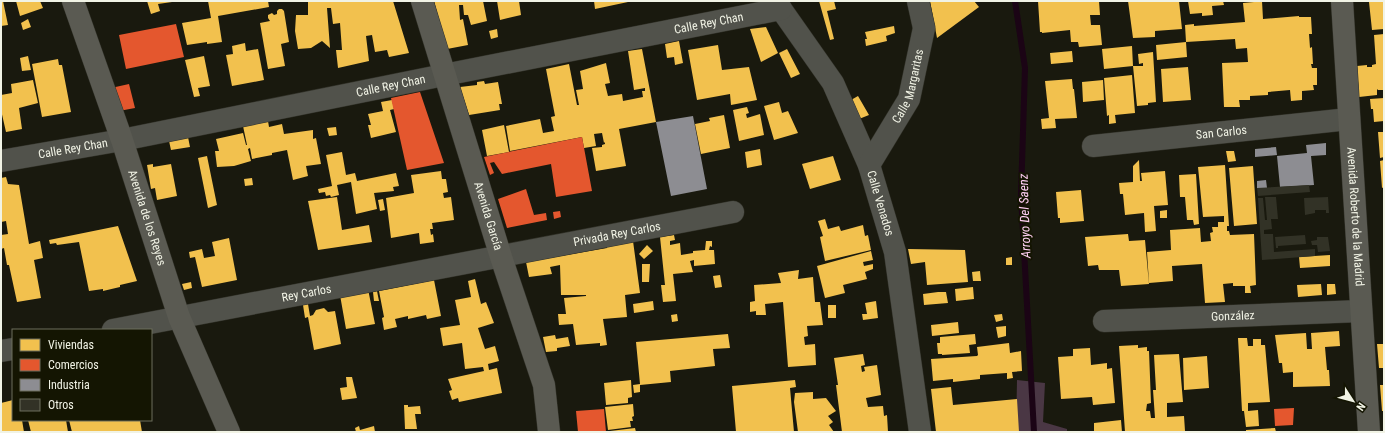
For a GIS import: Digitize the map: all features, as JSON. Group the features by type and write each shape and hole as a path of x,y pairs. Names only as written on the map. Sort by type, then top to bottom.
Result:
{"main road":[{"name":"Avenida de los Reyes","path":"73,1 122,140 179,317 229,432"},
{"name":"Avenida García","path":"422,1 501,257 544,385 549,432"},
{"name":"Avenida Roberto de la Madrid","path":"1342,1 1369,432"}],"street":[{"name":"Calle Margaritas","path":"869,165 909,99 924,28 918,1"},
{"name":"Calle Rey Chan","path":"1,161 122,140 444,75 777,5"},
{"name":"Calle Venados","path":"777,5 833,83 869,165 895,252 920,432"},
{"name":"San Carlos","path":"1093,146 1349,119"},
{"name":"Privada Rey Carlos","path":"501,257 733,212"},
{"name":"Rey Carlos","path":"118,329 501,257"},
{"name":"González","path":"1104,321 1361,311"},
{"path":"1,352 12,349"}],"shaded area":[{"path":"1017,380 1045,383 1043,422 1067,429 1067,432 1016,432"}],"building: Viviendas":[{"path":"1,1 3,1 8,25 1,26"},
{"path":"16,1 40,1 43,8 20,16"},
{"path":"147,1 172,2 158,4 160,11 151,14"},
{"path":"208,1 268,1 269,7 218,16 222,42 207,44 207,42 187,45 182,23 211,18"},
{"path":"308,1 393,1 409,53 389,57 387,50 375,52 372,35 366,36 369,61 338,68 336,50 342,50 340,23 333,24 331,8 327,8 330,48 322,41 311,48 298,49 295,31 296,15 308,15"},
{"path":"434,1 483,1 487,21 471,25 468,15 464,15 463,5 459,5 460,20 463,19 468,45 447,49"},
{"path":"497,1 519,1 521,15 500,20"},
{"path":"594,1 628,1 628,2 595,9"},
{"path":"819,1 834,1 836,9 827,11 834,39 830,40"},
{"path":"930,1 974,1 979,7 937,38"},
{"path":"1038,1 1099,1 1100,15 1090,15 1091,25 1100,25 1102,45 1079,47 1078,42 1071,42 1070,30 1040,32"},
{"path":"1128,1 1179,1 1182,29 1155,31 1155,37 1133,38"},
{"path":"1188,1 1223,1 1224,5 1212,6 1213,15 1202,16 1202,13 1190,14"},
{"path":"1262,1 1263,19 1299,16 1311,17 1312,34 1309,34 1310,48 1312,47 1313,64 1311,64 1312,68 1317,68 1317,85 1313,85 1314,90 1302,91 1302,100 1291,101 1290,90 1268,92 1268,95 1250,96 1250,100 1239,100 1240,107 1224,107 1222,63 1248,62 1247,48 1236,49 1235,39 1186,42 1185,25 1194,24 1194,26 1245,22 1243,3"},
{"path":"1384,1 1384,29 1372,30 1369,2"},
{"path":"279,9 284,11 289,42 281,44 285,66 268,69 260,23 270,21 268,15 272,13 274,15 277,14"},
{"path":"28,19 31,27 23,30 21,23"},
{"path":"894,26 895,33 886,36 887,41 866,46 865,39 867,39 865,32"},
{"path":"766,27 778,53 761,62 750,29"},
{"path":"497,29 498,37 491,39 489,31"},
{"path":"1384,34 1384,90 1377,89 1377,95 1359,97 1357,66 1367,65 1367,67 1372,67 1372,65 1376,64 1374,35"},
{"path":"679,41 683,63 675,65 674,57 667,58 665,44"},
{"path":"1186,42 1187,57 1157,60 1156,45"},
{"path":"245,43 246,51 258,49 264,80 232,86 226,55 233,54 232,46"},
{"path":"718,45 722,70 749,67 757,100 731,105 730,94 697,100 688,50"},
{"path":"1132,46 1133,66 1104,69 1102,49"},
{"path":"642,49 656,122 619,129 626,166 596,171 592,148 602,147 602,145 605,144 602,133 594,134 596,146 584,148 582,137 510,151 506,126 540,119 543,133 554,131 551,117 555,116 546,69 569,64 577,105 579,105 576,90 583,89 580,71 606,63 610,83 605,84 608,96 622,94 623,101 643,97 642,91 645,91 645,88 634,90 628,51"},
{"path":"787,49 800,74 791,78 779,53"},
{"path":"1072,51 1073,62 1051,64 1050,53"},
{"path":"1153,52 1156,102 1148,103 1148,105 1137,106 1133,66 1143,66 1143,63 1139,64 1138,54"},
{"path":"28,56 31,70 22,71 20,58"},
{"path":"204,56 210,86 198,88 200,96 194,97 185,60"},
{"path":"58,59 59,65 62,65 71,112 42,117 32,64"},
{"path":"1188,67 1191,100 1163,102 1161,69"},
{"path":"1132,75 1135,113 1115,115 1116,123 1109,124 1104,78"},
{"path":"1072,79 1077,118 1055,119 1056,128 1042,129 1041,119 1049,118 1045,81"},
{"path":"33,80 38,103 19,108 22,129 6,132 1,110 1,95 12,93 11,84"},
{"path":"1103,80 1104,100 1083,102 1082,82"},
{"path":"484,81 485,84 498,82 502,104 499,104 500,110 469,115 460,87 477,85 477,82"},
{"path":"858,96 869,115 859,119 851,100"},
{"path":"1384,98 1384,121 1374,122 1373,109 1371,109 1370,99"},
{"path":"392,100 394,109 390,110 396,132 371,138 368,125 371,125 368,114 383,111 381,102"},
{"path":"779,102 782,113 788,111 798,133 774,140 764,106"},
{"path":"747,107 749,113 746,114 747,118 760,114 764,135 739,141 733,110"},
{"path":"724,115 730,148 701,154 695,124 710,121 709,118"},
{"path":"268,121 269,127 282,124 284,134 313,130 313,139 316,138 321,164 306,166 308,176 293,180 287,150 252,159 250,148 248,149 251,161 234,166 217,167 215,151 219,151 216,139 243,133 247,145 243,126"},
{"path":"504,125 509,152 487,156 482,130"},
{"path":"336,127 337,135 329,136 327,128"},
{"path":"1378,132 1384,132 1384,157 1380,158"},
{"path":"188,137 190,147 171,150 169,141"},
{"path":"760,149 762,165 747,168 745,152"},
{"path":"1226,151 1234,151 1236,161 1228,162"},
{"path":"342,152 346,175 355,173 357,181 396,173 399,186 393,187 394,191 374,193 377,209 356,214 351,182 337,185 339,195 331,197 330,195 326,196 325,192 319,193 318,189 332,186 326,155"},
{"path":"207,156 217,205 208,208 198,158"},
{"path":"833,156 841,180 810,189 802,164"},
{"path":"1139,160 1140,181 1142,181 1141,173 1165,171 1168,205 1154,206 1156,231 1145,232 1144,213 1125,215 1123,194 1120,194 1119,183 1133,182 1133,166"},
{"path":"1384,160 1384,187 1382,188 1380,161"},
{"path":"153,164 153,167 171,164 177,196 157,200 155,188 151,189 147,165"},
{"path":"1225,165 1229,226 1227,226 1227,231 1229,231 1230,235 1254,234 1256,285 1250,286 1251,293 1245,293 1245,286 1233,286 1233,283 1223,284 1225,302 1205,303 1202,264 1172,266 1173,281 1149,283 1147,252 1171,250 1170,230 1200,228 1201,242 1211,241 1210,233 1213,232 1212,227 1218,227 1218,222 1224,222 1224,216 1203,217 1198,167"},
{"path":"1253,166 1257,224 1234,226 1229,168"},
{"path":"441,171 442,179 446,179 448,192 443,193 444,198 451,197 454,220 432,223 433,229 430,229 431,235 433,234 434,242 420,244 419,233 391,238 386,198 414,193 411,175"},
{"path":"1196,174 1199,224 1194,225 1193,220 1187,220 1185,197 1180,197 1179,175"},
{"path":"6,177 8,184 19,185 29,244 40,241 43,258 34,260 41,298 17,302 4,248 1,249 1,235 8,234 6,221 1,222 1,178"},
{"path":"252,178 253,185 245,186 244,179"},
{"path":"1081,190 1084,221 1060,223 1060,218 1058,218 1056,192"},
{"path":"337,197 342,230 369,225 372,242 318,250 308,201"},
{"path":"383,199 385,210 380,211 378,200"},
{"path":"1167,210 1167,218 1160,218 1160,211"},
{"path":"825,219 828,229 839,226 841,231 863,225 865,236 868,235 871,250 825,261 820,237 823,236 818,221"},
{"path":"118,226 137,281 103,291 103,289 89,291 79,242 57,245 56,243 50,244 49,240"},
{"path":"1128,234 1129,241 1145,240 1149,284 1121,286 1119,270 1099,270 1098,265 1088,266 1085,237"},
{"path":"674,235 675,240 670,241 670,245 680,243 681,255 693,253 693,251 705,250 706,241 712,241 712,247 710,246 709,250 714,250 715,264 694,266 694,260 690,261 693,272 673,274 676,301 663,302 661,285 665,285 660,237"},
{"path":"229,238 237,280 202,287 195,257 190,258 189,252 202,249 204,258 215,256 212,242"},
{"path":"633,241 640,293 625,295 627,317 603,319 607,345 600,346 600,343 576,345 573,324 559,325 558,314 566,314 564,298 586,295 561,295 560,265 550,267 552,274 529,277 526,262 607,248 607,246"},
{"path":"647,245 653,251 644,259 639,254"},
{"path":"908,249 965,250 968,282 927,285 925,262 911,264"},
{"path":"871,251 873,260 863,262 864,266 873,264 873,269 865,272 867,279 843,285 845,293 825,298 817,266"},
{"path":"1330,255 1330,266 1300,268 1299,257"},
{"path":"1012,257 1012,265 1006,265 1006,258"},
{"path":"642,264 650,264 649,282 642,282"},
{"path":"799,270 798,279 813,277 815,302 820,302 823,325 807,326 808,336 804,337 805,345 815,344 816,365 788,367 783,302 765,304 766,315 756,315 756,311 750,312 750,302 755,301 754,285 781,283 778,273"},
{"path":"980,271 981,281 973,281 972,272"},
{"path":"720,275 722,287 715,288 713,276"},
{"path":"475,279 481,304 486,302 494,323 478,328 485,349 495,346 499,361 488,364 489,370 497,368 502,393 459,402 458,398 452,400 449,391 452,390 448,379 484,371 483,367 465,369 462,343 443,346 440,328 460,325 455,300 471,297 468,281"},
{"path":"434,280 441,316 427,319 426,315 408,319 408,316 395,319 397,327 384,330 382,318 384,317 379,291"},
{"path":"191,282 192,288 184,290 182,284"},
{"path":"1321,284 1322,295 1298,297 1297,285"},
{"path":"1327,284 1335,284 1336,294 1327,295"},
{"path":"973,287 974,299 956,301 955,289"},
{"path":"368,289 375,324 346,329 340,295"},
{"path":"377,291 379,301 374,301 373,292"},
{"path":"946,292 948,303 924,305 923,294"},
{"path":"653,301 654,310 634,313 633,304"},
{"path":"876,301 878,318 863,320 862,314 867,314 865,303"},
{"path":"308,304 310,316 313,315 316,310 324,308 328,312 335,311 341,344 314,350 308,317 305,318 303,305"},
{"path":"828,305 836,305 836,318 828,318"},
{"path":"677,314 678,321 672,322 671,315"},
{"path":"1002,314 1003,320 996,322 994,315"},
{"path":"958,322 959,333 932,336 931,325"},
{"path":"1006,326 1006,336 998,338 996,327"},
{"path":"1339,331 1340,346 1325,347 1330,386 1293,387 1293,372 1283,373 1282,363 1279,363 1275,335 1306,333 1307,349 1312,349 1311,333"},
{"path":"728,334 730,348 713,349 715,366 670,371 671,382 640,385 640,392 634,393 633,385 640,384 636,342"},
{"path":"975,334 976,344 969,345 970,353 938,354 937,343 940,343 940,337"},
{"path":"555,335 556,339 568,337 570,346 557,348 557,351 546,352 543,337"},
{"path":"1238,338 1247,338 1248,346 1253,346 1253,339 1261,339 1261,345 1265,345 1270,402 1248,403 1248,411 1258,410 1259,426 1246,427 1244,411 1242,411"},
{"path":"1009,343 1010,353 1021,351 1022,371 1012,372 1013,378 1007,379 1007,373 980,375 980,379 953,382 953,379 933,381 931,359 977,356 977,347"},
{"path":"1377,344 1384,344 1384,368 1379,368"},
{"path":"1138,345 1138,348 1147,347 1147,351 1149,351 1151,403 1147,404 1146,411 1150,411 1151,418 1155,418 1153,390 1156,390 1154,355 1179,354 1183,402 1167,403 1167,417 1184,416 1185,431 1125,432 1119,346"},
{"path":"1090,348 1091,365 1107,363 1107,369 1112,368 1115,403 1093,405 1092,397 1061,399 1058,357 1073,356 1073,349"},
{"path":"863,354 865,365 861,366 862,372 865,371 864,367 877,365 881,395 866,398 868,407 883,406 884,416 887,415 888,432 842,432 834,358"},
{"path":"1207,356 1209,388 1184,390 1183,358"},
{"path":"346,377 352,377 357,398 342,400 340,388 347,387"},
{"path":"631,380 632,397 628,398 628,403 606,405 604,383"},
{"path":"795,380 796,387 790,388 794,432 736,432 732,386"},
{"path":"1380,385 1384,385 1384,411 1382,411"},
{"path":"951,387 953,405 1017,399 1019,432 936,432 931,389"},
{"path":"813,392 813,399 826,398 836,411 828,416 833,422 829,425 834,432 798,432 794,402 795,393"},
{"path":"12,400 12,421 22,421 24,432 1,432 1,403"},
{"path":"633,404 634,416 632,417 633,421 630,421 631,427 608,430 605,407"},
{"path":"404,405 408,405 408,407 420,406 421,414 415,414 417,429 405,429"},
{"path":"1121,420 1122,432 1094,432 1094,423"},
{"path":"28,421 66,421 68,432 31,432"},
{"path":"69,421 140,421 142,432 72,432"},
{"path":"359,426 360,430 374,426 375,432 356,432 355,428"},
{"path":"635,428 636,432 610,432 610,431"},
{"path":"1275,428 1276,432 1246,432 1246,430"}],"building: Comercios":[{"path":"176,24 184,57 126,69 119,35"},
{"path":"129,84 135,108 119,111 111,88"},
{"path":"420,92 444,163 407,170 391,98"},
{"path":"582,137 592,191 556,197 551,164 502,174 494,162 490,163 494,173 490,175 484,157"},
{"path":"526,189 534,215 546,213 547,220 507,228 498,199"},
{"path":"560,211 561,217 554,219 553,212"},
{"path":"1294,408 1293,425 1275,426 1274,409"},
{"path":"604,409 606,432 578,432 576,411"}],"building: Industria":[{"path":"693,116 707,189 671,196 656,122"},
{"path":"1326,143 1326,155 1311,156 1314,185 1280,187 1277,156 1307,153 1306,145"},
{"path":"1276,147 1277,155 1255,157 1255,149"},
{"path":"1266,180 1267,188 1257,188 1257,181"}],"building: Otros":[{"path":"1309,185 1310,192 1258,196 1257,188"},
{"path":"1265,197 1276,197 1278,219 1271,219 1272,229 1264,230 1264,234 1273,234 1274,252 1315,249 1315,256 1262,260 1258,198 1263,198 1265,220 1267,220"},
{"path":"1328,197 1329,213 1326,213 1326,210 1315,210 1315,213 1305,215 1304,198"},
{"path":"1305,235 1306,244 1278,246 1278,248 1276,248 1275,237"},
{"path":"1317,237 1328,237 1330,251 1318,252 1317,245 1312,245 1311,241 1317,240"}],"waterway":[{"name":"Arroyo Del Saenz","path":"1015,1 1025,68 1021,195 1034,432"}]}
